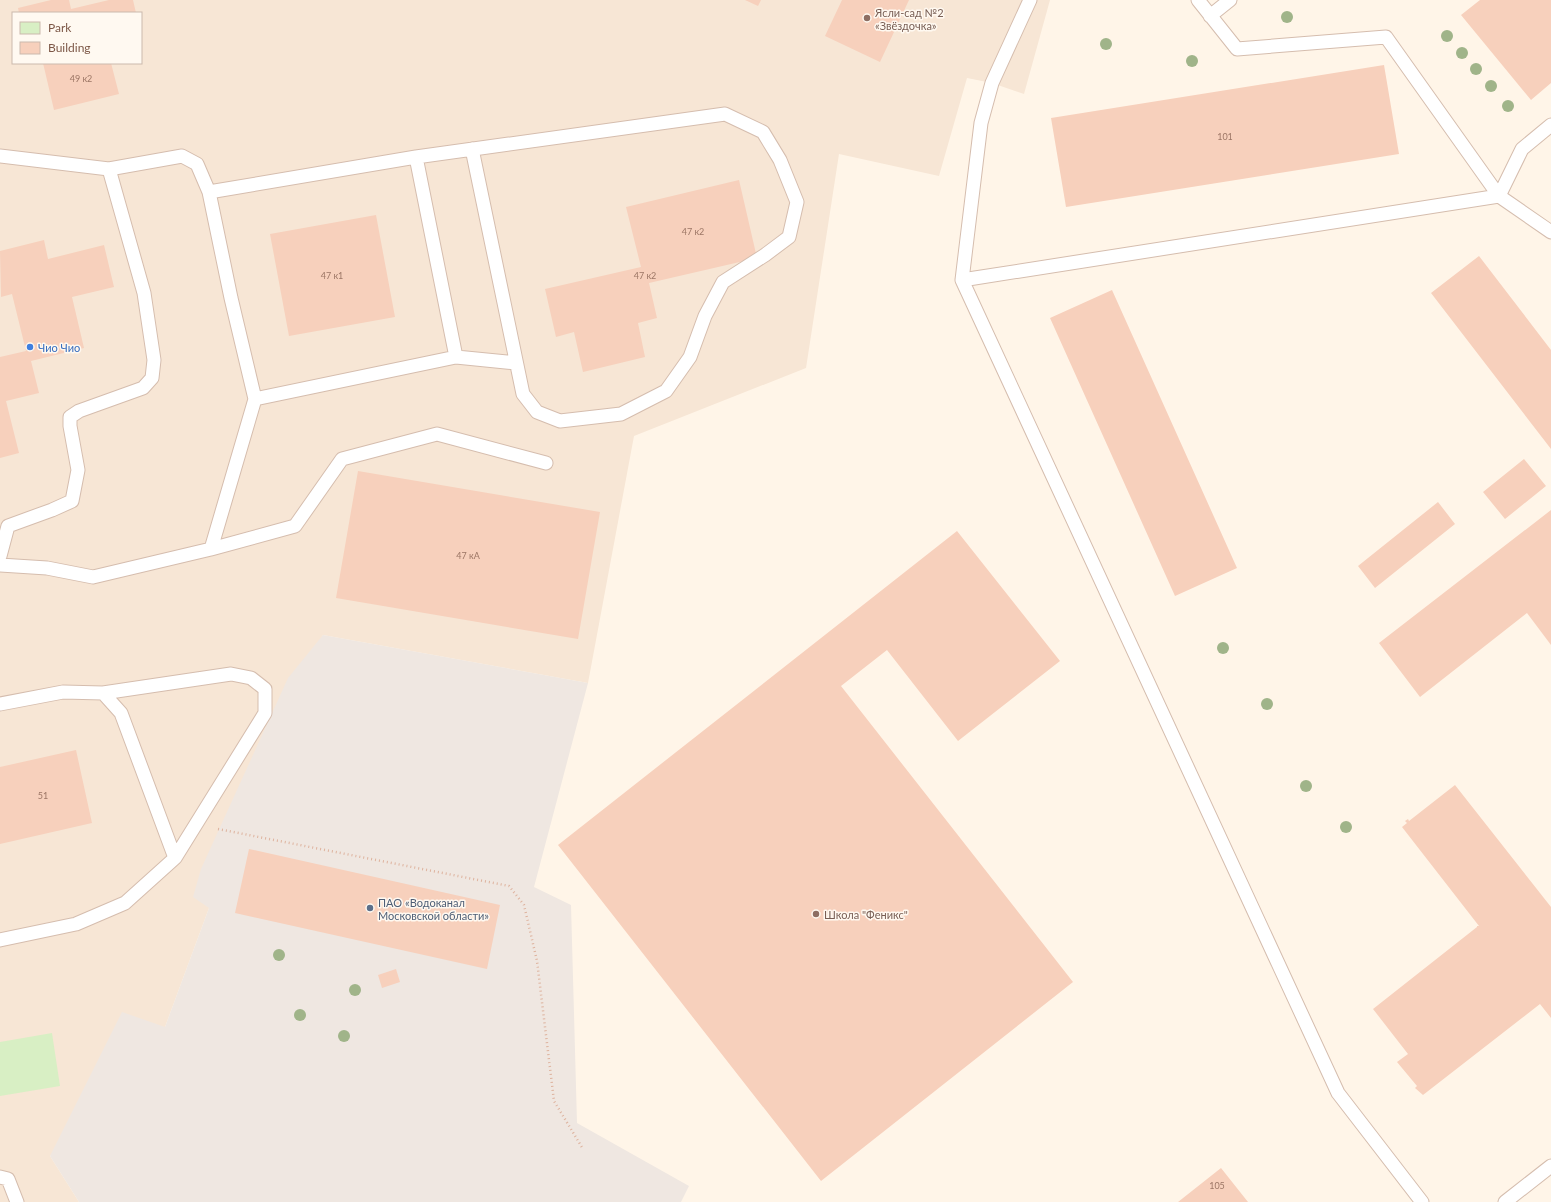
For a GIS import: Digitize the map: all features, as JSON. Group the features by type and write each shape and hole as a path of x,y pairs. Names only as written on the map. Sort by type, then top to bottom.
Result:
{"lane":[{"path":"1030,0 992,83 981,123 962,280 1338,1093 1422,1202"},
{"path":"1198,0 1237,49 1386,37 1499,196 1551,232"},
{"path":"1210,16 1230,0"},
{"path":"209,192 416,156 725,114 763,132 780,160 797,202 789,237 765,255 723,282 705,316 690,357 666,391 621,414 560,421 537,412 523,394 472,149"},
{"path":"1499,196 1522,149 1551,125"},
{"path":"0,156 109,169 182,156 197,164 209,192 231,298 255,399 211,549"},
{"path":"416,156 456,357"},
{"path":"0,556 8,526 72,501 78,470 70,426 70,417 79,410 143,388 152,378 154,360 144,293 109,169"},
{"path":"962,280 1499,196"},
{"path":"255,399 456,357 516,363"},
{"path":"0,565 47,568 92,577 211,549 295,526 342,459 437,434 546,463"},
{"path":"0,704 63,692 103,693 231,674 251,678 265,690 265,713 175,858 125,903 76,924 0,940"},
{"path":"103,693 121,713 175,858"},
{"path":"1505,1202 1551,1166"},
{"path":"0,1177 8,1179 17,1202"}],"path":[{"path":"196,824 509,886 524,905 536,961 554,1100 583,1149"}],"shaded area":[{"path":"0,0 1050,0 1024,94 992,83 967,78 939,176 839,154 806,368 634,436 588,683 323,635 209,908 165,1027 50,1156 79,1202 0,1202"},
{"path":"323,635 588,683 534,887 571,905 577,1123 689,1186 681,1202 79,1202 50,1156 122,1012 165,1027 209,908 193,897 201,869 288,678"}],"green space":[{"path":"52,1033 60,1086 0,1096 0,1042"}],"building":[{"path":"51,0 69,0 71,9 109,0 133,0 136,12 19,12 18,8"},
{"path":"745,0 761,0 758,6"},
{"name":"Ясли-сад №2 «Звёздочка»","path":"842,0 909,0 880,62 825,36"},
{"path":"1480,0 1551,0 1551,83 1531,100 1461,15"},
{"path":"43,64 111,64 119,94 54,110"},
{"path":"1384,65 1399,154 1066,207 1051,118"},
{"path":"739,180 757,258 649,283 657,318 638,323 645,357 583,372 574,332 556,337 545,289 641,267 626,207"},
{"path":"376,215 395,317 289,336 270,234"},
{"path":"44,240 48,259 104,245 114,287 72,297 84,348 31,361 39,393 6,401 19,453 0,458 0,357 26,351 12,294 1,297 0,251"},
{"path":"1479,256 1551,350 1551,449 1431,293"},
{"path":"1112,290 1237,568 1175,596 1050,318"},
{"path":"1524,459 1546,486 1505,519 1483,492"},
{"path":"358,471 600,512 578,639 336,598"},
{"path":"1438,502 1455,524 1375,588 1358,566"},
{"path":"1551,510 1551,645 1527,613 1420,697 1379,643"},
{"name":"Школа \"Феникс\"","path":"957,531 1060,661 958,741 887,650 841,686 1073,982 821,1181 558,845"},
{"path":"76,750 92,823 0,844 0,767"},
{"path":"1455,785 1551,907 1551,1018 1540,1004 1423,1095 1415,1088 1417,1086 1397,1062 1408,1054 1373,1009 1477,926 1479,926 1402,827 1407,823 1405,821 1408,819 1409,821"},
{"path":"249,849 500,905 487,969 235,913"},
{"path":"396,969 400,982 382,988 378,975"},
{"path":"1221,1168 1248,1202 1178,1202"}],"place":[{"name":"Ясли-сад №2 «Звёздочка»","path":"867,18"},
{"name":"Чио Чио","path":"30,347"},
{"name":"ПАО «Водоканал Московской области»","path":"370,908"},
{"name":"Школа \"Феникс\"","path":"816,914"}]}
